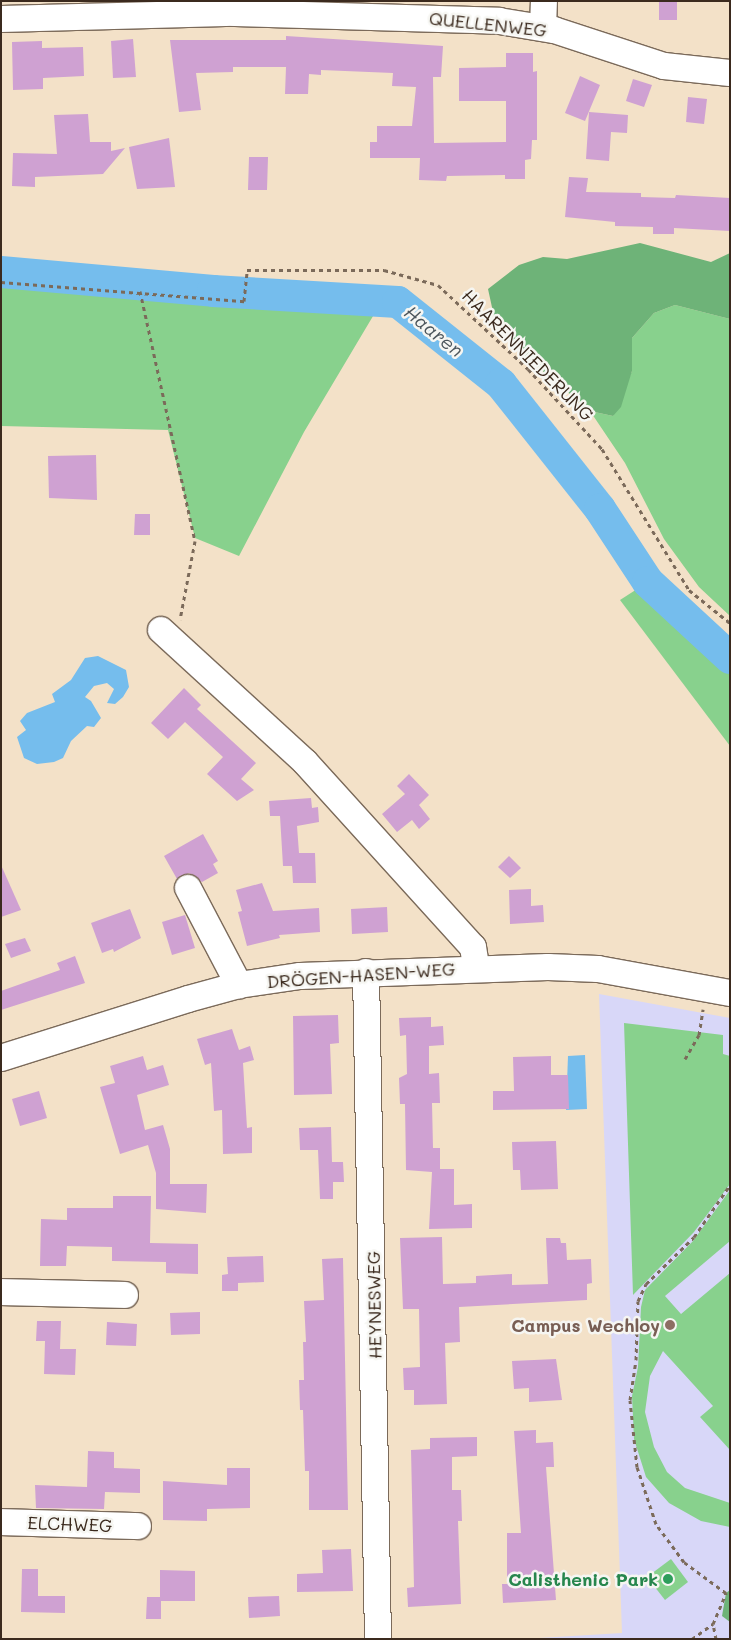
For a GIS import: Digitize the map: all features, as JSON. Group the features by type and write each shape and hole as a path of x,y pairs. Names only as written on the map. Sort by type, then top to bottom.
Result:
{"street":[{"path":"543,28 544,1"},
{"name":"QUELLENWEG","path":"1,20 235,12 371,14 499,21 543,28 664,66 730,73"},
{"path":"169,636 305,762 473,947 476,967"},
{"path":"188,888 239,985"},
{"name":"DRÖGEN-HASEN-WEG","path":"1,1058 239,985 300,976 476,967 598,969 718,991"},
{"name":"HEYNESWEG","path":"366,972 378,1639"},
{"path":"1,1292 125,1295"},
{"name":"ELCHWEG","path":"1,1522 138,1526"}],"path":[{"name":"HAARENNIEDERUNG","path":"140,291 244,300 247,270 384,270 438,285 528,369 602,448 690,590 730,622"},
{"path":"1,282 140,291 195,541 169,636"},
{"path":"684,1059 699,1035 718,991"},
{"path":"726,1593 684,1562 656,1524 637,1467 630,1400 636,1360 638,1301 646,1284 694,1237 730,1185"},
{"path":"692,1639 713,1624 726,1593 730,1590"},
{"path":"713,1624 716,1639"}],"shaded area":[{"name":"Campus Wechloy","path":"599,994 730,1018 730,1639 523,1639 622,1633"}],"green space":[{"path":"640,243 711,262 730,253 730,319 675,305 654,313 632,338 632,371 621,407 613,416 590,411 519,351 495,321 488,289 519,265 543,257 567,259"},
{"path":"1,270 382,301 304,432 239,556 195,538 168,430 1,426"},
{"path":"675,305 730,319 730,616 699,587 664,539 625,463 590,411 613,416 632,371 632,338 654,313"},
{"path":"648,582 730,658 730,746 620,600"},
{"path":"624,1023 723,1035 723,1054 730,1056 730,1184 694,1232 633,1295"},
{"path":"730,1190 730,1241 665,1296 681,1314 730,1273 730,1450 700,1417 713,1406 663,1351 650,1376 645,1412 654,1447 667,1472 685,1488 730,1503 730,1527 701,1521 669,1503 646,1477 634,1439 632,1396 638,1367 641,1307 645,1290 693,1241"},
{"name":"Calisthenic Park","path":"671,1559 688,1582 665,1600 647,1577"},
{"path":"730,1590 730,1622 722,1616 726,1593"}],"water":[{"path":"98,656 126,670 129,687 123,697 115,704 107,703 114,689 107,683 94,686 85,697 91,701 101,718 94,727 87,726 71,741 63,758 54,762 37,764 24,758 17,737 26,730 20,721 27,713 55,702 52,694 71,680 85,658"},
{"path":"585,1055 587,1109 566,1110 568,1056"}],"building":[{"path":"659,1 677,1 677,20 659,20"},
{"path":"286,36 443,46 441,77 433,77 434,143 506,142 506,101 459,101 459,68 506,67 506,53 533,53 533,72 537,71 537,140 532,140 531,159 525,160 525,179 505,179 505,175 447,176 446,181 419,180 420,158 370,158 370,142 377,142 377,126 412,126 416,87 392,86 393,73 321,70 321,75 309,74 308,94 285,94 286,67 233,67 233,72 196,73 201,110 179,112 170,40 286,40"},
{"path":"133,39 136,77 113,78 111,41"},
{"path":"42,41 42,48 83,47 84,76 43,78 43,89 13,90 12,42"},
{"path":"580,76 600,85 585,121 565,113"},
{"path":"633,79 652,85 644,107 626,101"},
{"path":"688,97 707,99 704,124 686,122"},
{"path":"589,112 628,115 627,133 611,132 609,161 586,159"},
{"path":"88,114 90,142 111,142 111,151 125,148 103,174 35,177 35,187 12,186 13,153 57,154 54,115"},
{"path":"169,138 175,187 137,189 129,147"},
{"path":"249,157 268,157 267,190 248,190"},
{"path":"569,177 588,178 586,192 641,193 641,197 675,198 676,195 730,198 730,231 674,228 674,234 653,234 653,227 615,226 615,222 565,217"},
{"path":"96,455 97,500 49,498 48,456"},
{"path":"135,514 150,514 150,535 134,535"},
{"path":"184,688 201,705 197,709 256,763 241,779 254,790 237,801 207,774 223,757 185,722 168,739 151,723"},
{"path":"409,774 429,795 419,805 430,819 419,829 412,820 397,832 382,814 405,794 397,786"},
{"path":"311,798 312,808 318,807 319,822 297,826 299,853 315,853 316,883 293,883 292,866 283,866 280,816 270,816 269,801"},
{"path":"203,834 218,861 213,864 218,873 202,882 189,873 177,879 164,856"},
{"path":"509,856 521,868 510,878 498,867"},
{"path":"1,865 21,910 1,917"},
{"path":"262,883 273,911 319,908 320,932 279,935 280,938 247,946 238,912 242,911 236,890"},
{"path":"531,889 531,906 543,905 544,922 510,924 509,890"},
{"path":"387,907 388,932 352,934 351,909"},
{"path":"130,909 141,938 114,952 113,949 102,953 91,923"},
{"path":"185,915 195,948 172,955 162,922"},
{"path":"25,938 31,951 11,958 5,944"},
{"path":"75,956 85,983 1,1010 1,991 60,970 57,963"},
{"path":"338,1015 339,1043 330,1044 332,1094 294,1095 293,1016"},
{"path":"431,1017 431,1027 443,1026 444,1045 429,1046 429,1074 439,1073 440,1103 432,1103 433,1148 440,1148 440,1169 454,1169 454,1205 472,1204 472,1228 429,1229 432,1172 406,1170 405,1104 400,1104 399,1078 407,1074 406,1035 400,1036 399,1018"},
{"path":"232,1029 239,1050 250,1046 254,1060 243,1063 247,1128 252,1127 252,1153 223,1154 222,1110 214,1111 211,1063 205,1065 197,1039"},
{"path":"143,1056 147,1070 163,1065 169,1085 137,1095 145,1130 163,1125 170,1149 170,1184 207,1184 206,1213 156,1209 156,1173 148,1145 120,1154 100,1087 115,1083 110,1066"},
{"path":"551,1056 551,1075 568,1075 569,1109 493,1110 493,1091 514,1091 513,1057"},
{"path":"39,1091 47,1118 20,1126 12,1099"},
{"path":"331,1127 332,1162 343,1162 344,1182 333,1182 333,1199 320,1199 318,1150 300,1150 299,1128"},
{"path":"556,1141 558,1189 521,1190 520,1170 513,1170 512,1142"},
{"path":"113,1196 151,1196 150,1243 198,1244 198,1274 166,1273 166,1262 112,1261 112,1247 67,1246 66,1266 40,1266 41,1219 67,1220 67,1208 113,1208"},
{"path":"442,1237 443,1284 476,1283 476,1276 512,1274 512,1285 548,1284 546,1238 560,1238 561,1243 566,1243 567,1260 591,1259 592,1283 587,1284 587,1300 459,1307 460,1342 445,1343 447,1404 414,1405 414,1390 404,1390 403,1368 420,1367 419,1309 403,1309 400,1238"},
{"path":"263,1256 264,1282 238,1283 238,1291 222,1291 222,1275 228,1274 227,1257"},
{"path":"343,1258 348,1510 309,1510 309,1471 305,1471 303,1410 300,1410 299,1380 304,1380 303,1342 306,1342 304,1301 324,1300 322,1259"},
{"path":"200,1312 200,1334 171,1335 170,1313"},
{"path":"37,1321 61,1321 60,1349 76,1349 75,1375 44,1374 45,1341 36,1341"},
{"path":"107,1322 137,1324 136,1346 106,1345"},
{"path":"556,1359 562,1400 529,1402 529,1388 514,1389 512,1361"},
{"path":"536,1430 536,1443 553,1442 554,1467 546,1467 556,1600 503,1603 502,1584 507,1584 507,1533 521,1533 514,1431"},
{"path":"477,1437 477,1456 452,1457 452,1490 461,1490 462,1521 458,1521 461,1604 408,1607 407,1588 414,1587 411,1450 430,1449 430,1438"},
{"path":"88,1451 114,1452 114,1468 140,1469 140,1493 105,1492 104,1509 36,1508 35,1485 87,1487"},
{"path":"227,1468 250,1468 250,1508 207,1509 207,1521 163,1520 163,1481 227,1485"},
{"path":"351,1549 353,1591 297,1592 297,1574 323,1573 322,1550"},
{"path":"22,1569 38,1569 38,1596 65,1596 65,1613 21,1612"},
{"path":"160,1570 195,1571 195,1601 161,1601 161,1619 146,1619 147,1597 160,1597"},
{"path":"279,1596 280,1616 249,1618 248,1597"}],"waterway":[{"name":"Haaren","path":"1,272 213,291 398,302 501,384 600,509 648,582 730,658"}],"place":[{"name":"Campus Wechloy","path":"670,1325"},
{"name":"Calisthenic Park","path":"668,1579"}]}
